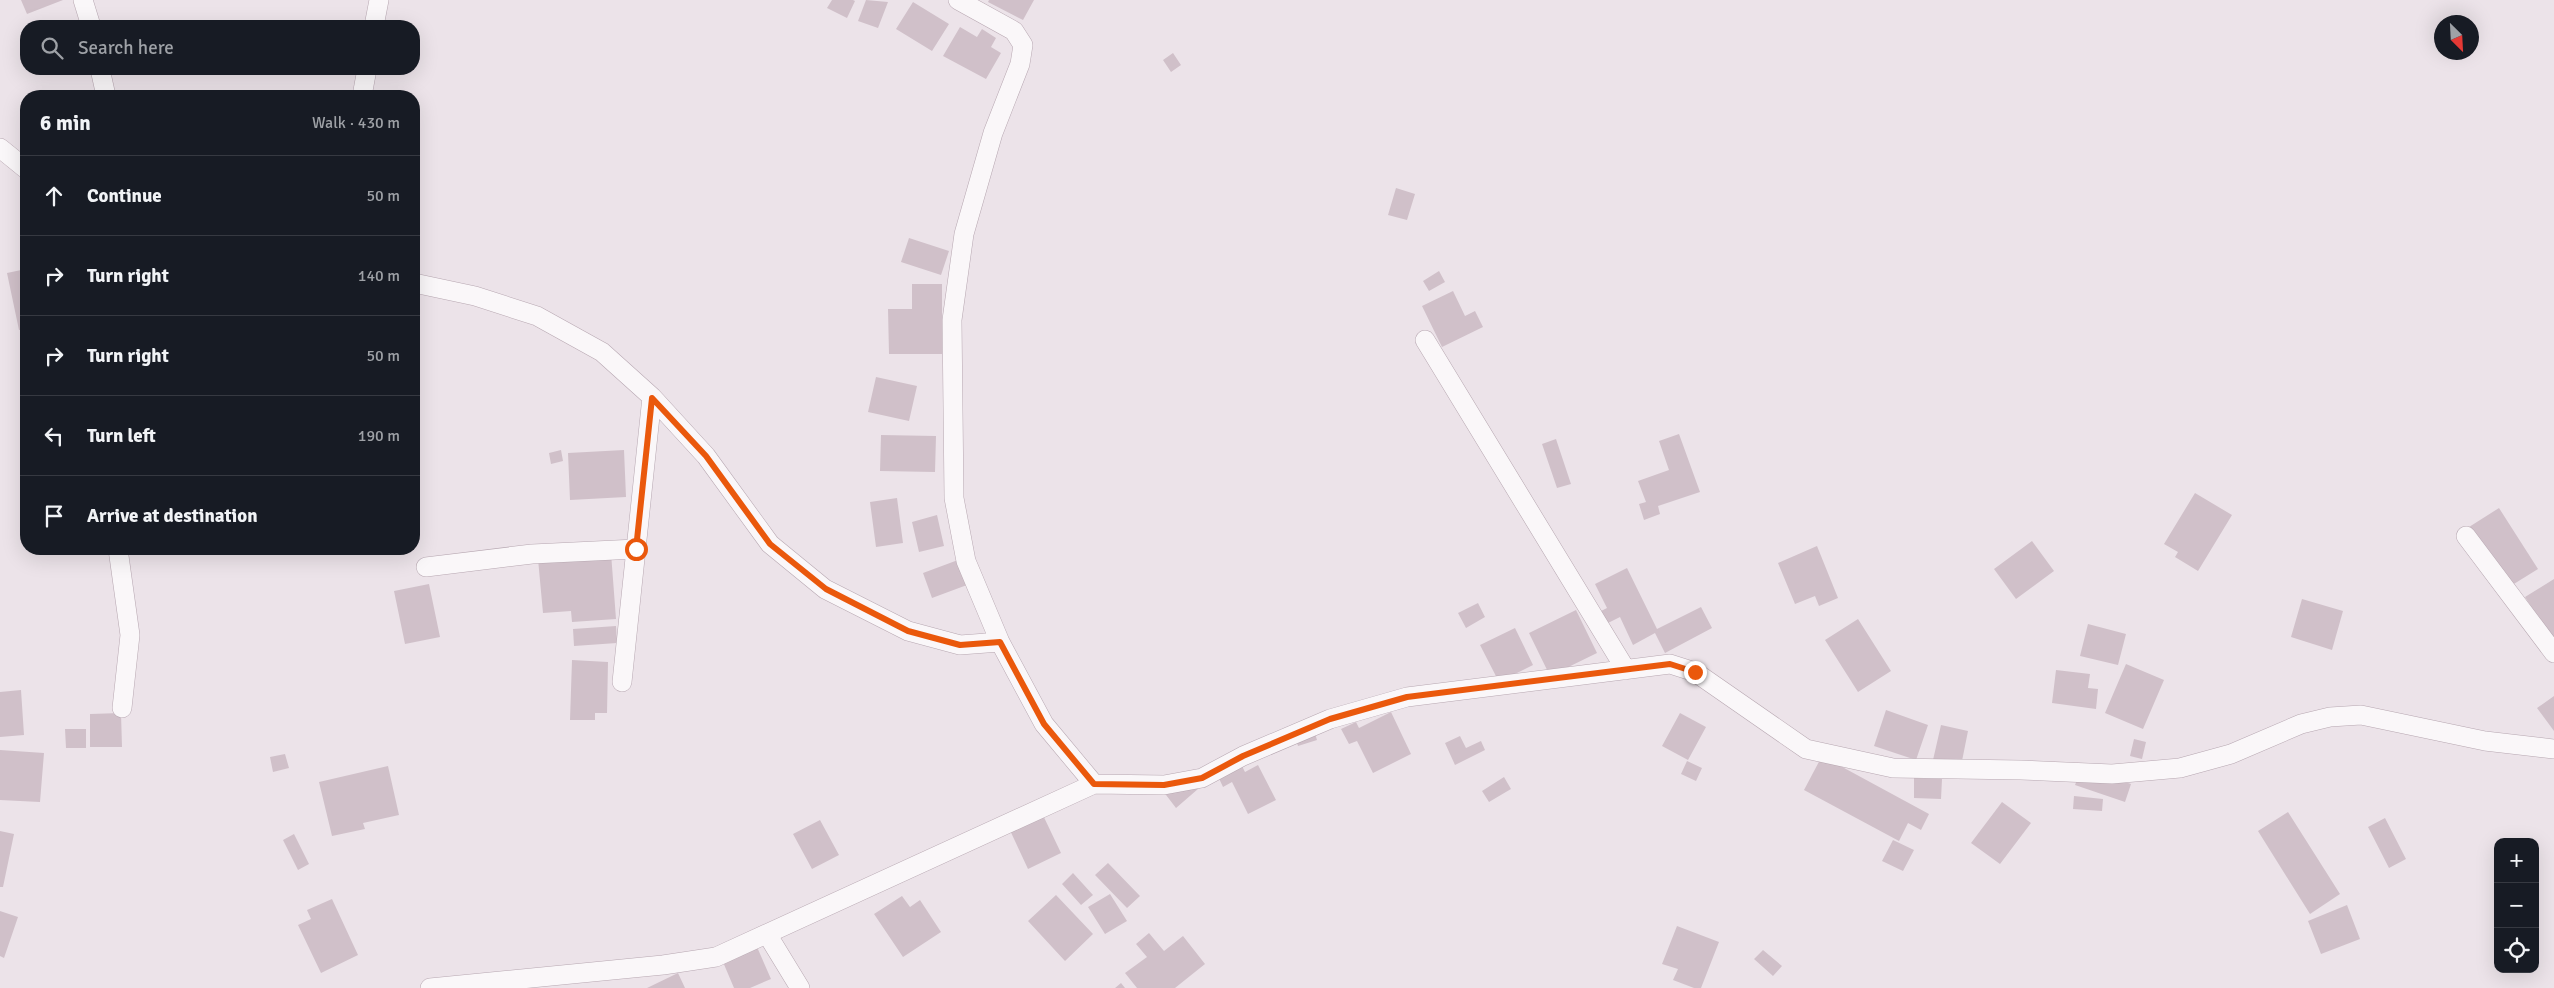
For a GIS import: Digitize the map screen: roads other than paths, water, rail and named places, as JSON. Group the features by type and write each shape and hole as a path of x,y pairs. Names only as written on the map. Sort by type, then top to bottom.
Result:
{"street":[{"path":"83,0 89,20"},
{"path":"375,20 379,0"},
{"path":"958,0 1014,31 1023,45 1020,64 992,133 964,234 952,320 954,498 966,561 1000,642 1044,724 1094,784"},
{"path":"101,75 105,90"},
{"path":"363,90 366,75"},
{"path":"0,148 20,164"},
{"path":"420,284 475,296 537,316 602,352 652,398 706,456 770,544 826,589 908,631 960,645 1000,642"},
{"path":"1425,340 1626,670"},
{"path":"622,682 652,398"},
{"path":"2466,536 2554,652"},
{"path":"426,567 532,554 636,549"},
{"path":"119,555 130,635 122,708"},
{"path":"430,988 570,972 664,965 716,957 1094,784 1164,785 1202,778 1243,756 1330,719 1407,697 1670,664 1695,672 1806,750 1893,768 2021,770 2112,774 2180,768 2231,754 2301,724 2330,717 2361,714 2484,741 2554,749"},
{"path":"768,934 800,988"}]}
